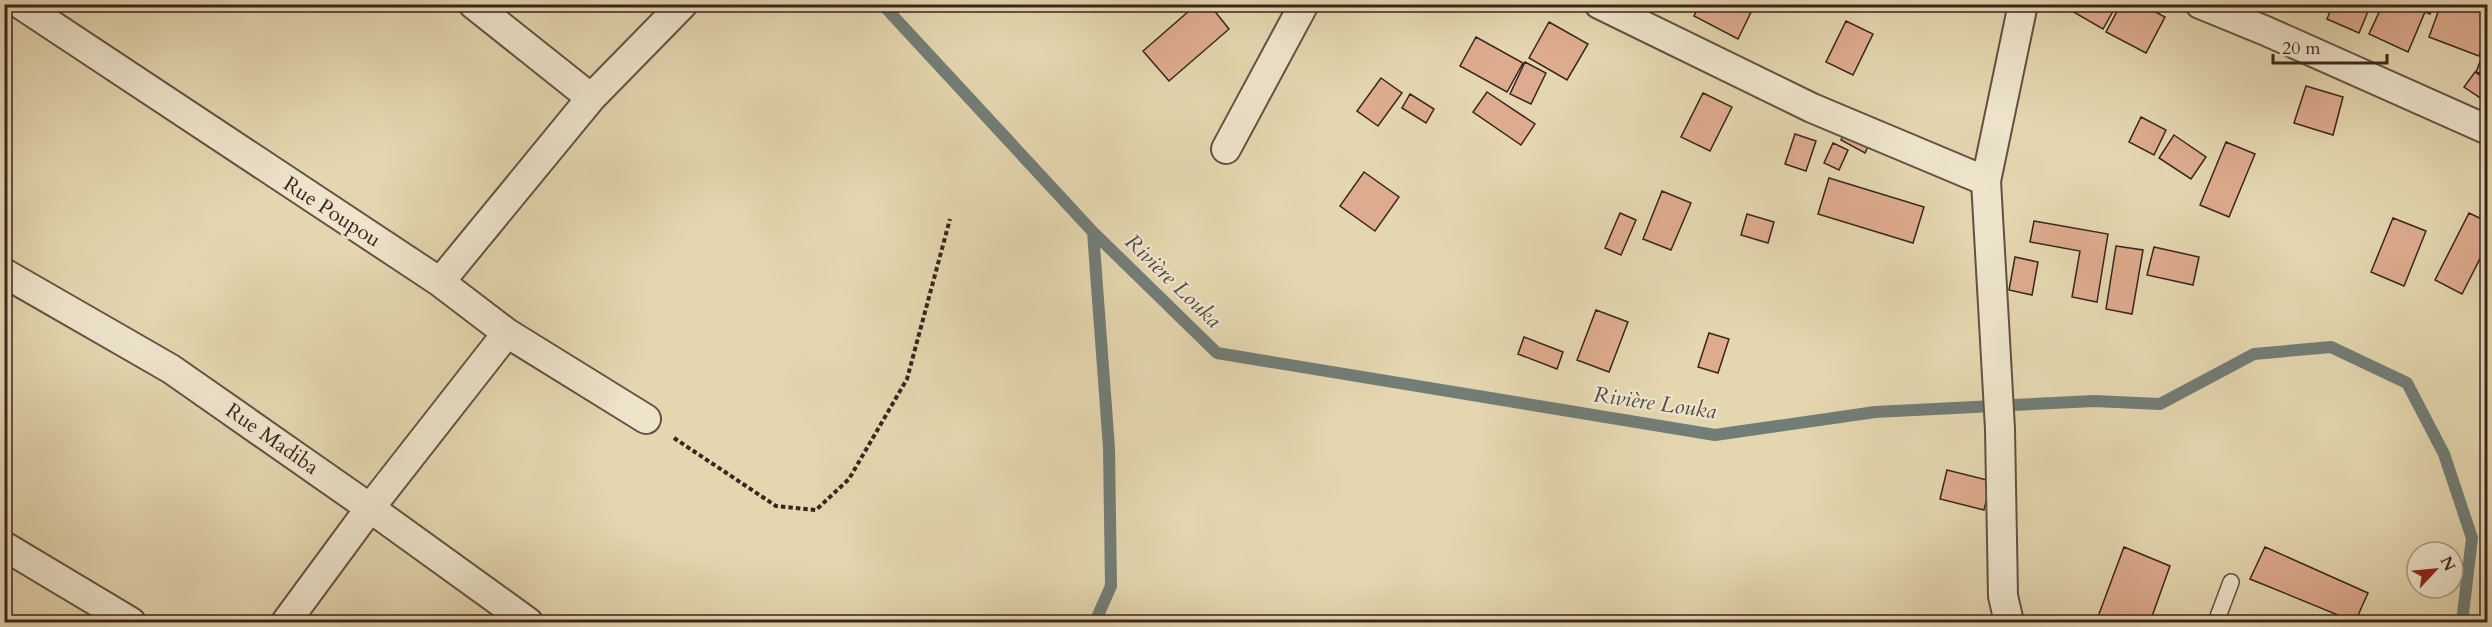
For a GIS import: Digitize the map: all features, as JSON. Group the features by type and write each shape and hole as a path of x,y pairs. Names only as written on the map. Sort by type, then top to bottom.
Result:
{"street":[{"path":"4,12 10,4"},
{"name":"Rue Poupou","path":"20,4 440,282 507,333 645,419"},
{"path":"474,4 591,98"},
{"path":"440,282 591,98 683,4"},
{"path":"1226,149 1304,4"},
{"path":"1599,4 1812,108 1986,181"},
{"path":"2009,622 2003,596 2000,429 1986,181 2023,4"},
{"path":"2200,4 2266,31 2487,130"},
{"name":"Rue Madiba","path":"4,273 171,369 528,622"},
{"path":"286,622 370,508 507,333"},
{"path":"4,546 131,622"}],"lane":[{"path":"2216,622 2231,582"}],"path":[{"path":"645,419 776,506 816,510 849,479 907,379 950,219"}],"building":[{"path":"1197,4 1209,4 1229,29 1169,81 1143,51"},
{"path":"1700,4 1755,4 1738,39 1694,16"},
{"path":"2073,4 2117,4 2103,29 2070,10"},
{"path":"2121,4 2141,4 2165,17 2146,53 2106,32"},
{"path":"2333,4 2371,4 2359,33 2327,19"},
{"path":"2383,4 2434,4 2430,14 2425,12 2408,52 2369,34"},
{"path":"2441,4 2488,4 2488,32 2479,56 2429,37"},
{"path":"1846,21 1873,34 1853,75 1826,62"},
{"path":"1549,22 1588,44 1567,80 1529,58"},
{"path":"1476,37 1523,63 1507,92 1460,66"},
{"path":"2488,41 2488,76 2476,72"},
{"path":"1525,62 1546,73 1531,104 1510,94"},
{"path":"2475,72 2488,81 2488,103 2464,87"},
{"path":"1381,78 1402,93 1378,126 1357,111"},
{"path":"2306,86 2343,97 2333,135 2294,123"},
{"path":"1487,92 1535,124 1521,145 1473,112"},
{"path":"1703,93 1732,107 1710,151 1681,137"},
{"path":"1410,94 1434,109 1426,123 1402,108"},
{"path":"2141,117 2166,130 2154,155 2129,142"},
{"path":"1848,126 1872,138 1865,153 1841,140"},
{"path":"1795,134 1816,141 1806,171 1785,164"},
{"path":"2174,135 2206,157 2191,179 2159,158"},
{"path":"2226,142 2255,154 2229,217 2200,205"},
{"path":"1833,143 1848,150 1839,170 1824,163"},
{"path":"1364,172 1399,197 1375,231 1340,206"},
{"path":"1829,178 1924,207 1913,243 1818,214"},
{"path":"1662,191 1691,203 1671,250 1643,239"},
{"path":"1620,213 1636,220 1621,255 1605,248"},
{"path":"2469,213 2488,222 2488,243 2462,294 2435,280"},
{"path":"1747,214 1774,222 1768,243 1741,235"},
{"path":"2393,218 2426,231 2404,286 2371,272"},
{"path":"2034,221 2108,234 2097,302 2072,297 2080,251 2030,242"},
{"path":"2116,246 2143,250 2132,314 2106,309"},
{"path":"2154,247 2199,257 2193,285 2147,275"},
{"path":"2015,257 2038,262 2032,295 2009,290"},
{"path":"1596,310 1628,322 1609,372 1577,360"},
{"path":"1709,333 1729,339 1718,373 1698,367"},
{"path":"1524,337 1563,352 1557,369 1518,354"},
{"path":"1947,470 1991,481 1984,510 1940,499"},
{"path":"2124,547 2170,566 2150,622 2096,622"},
{"path":"2265,547 2368,593 2355,622 2250,579"}],"waterway":[{"name":"Rivière Louka","path":"882,4 1093,232 1217,353 1715,435 1875,412 2094,401 2160,404 2254,354 2331,347 2407,383 2444,454 2472,538 2462,622"},
{"path":"1093,232 1109,448 1111,586 1095,622"}]}
